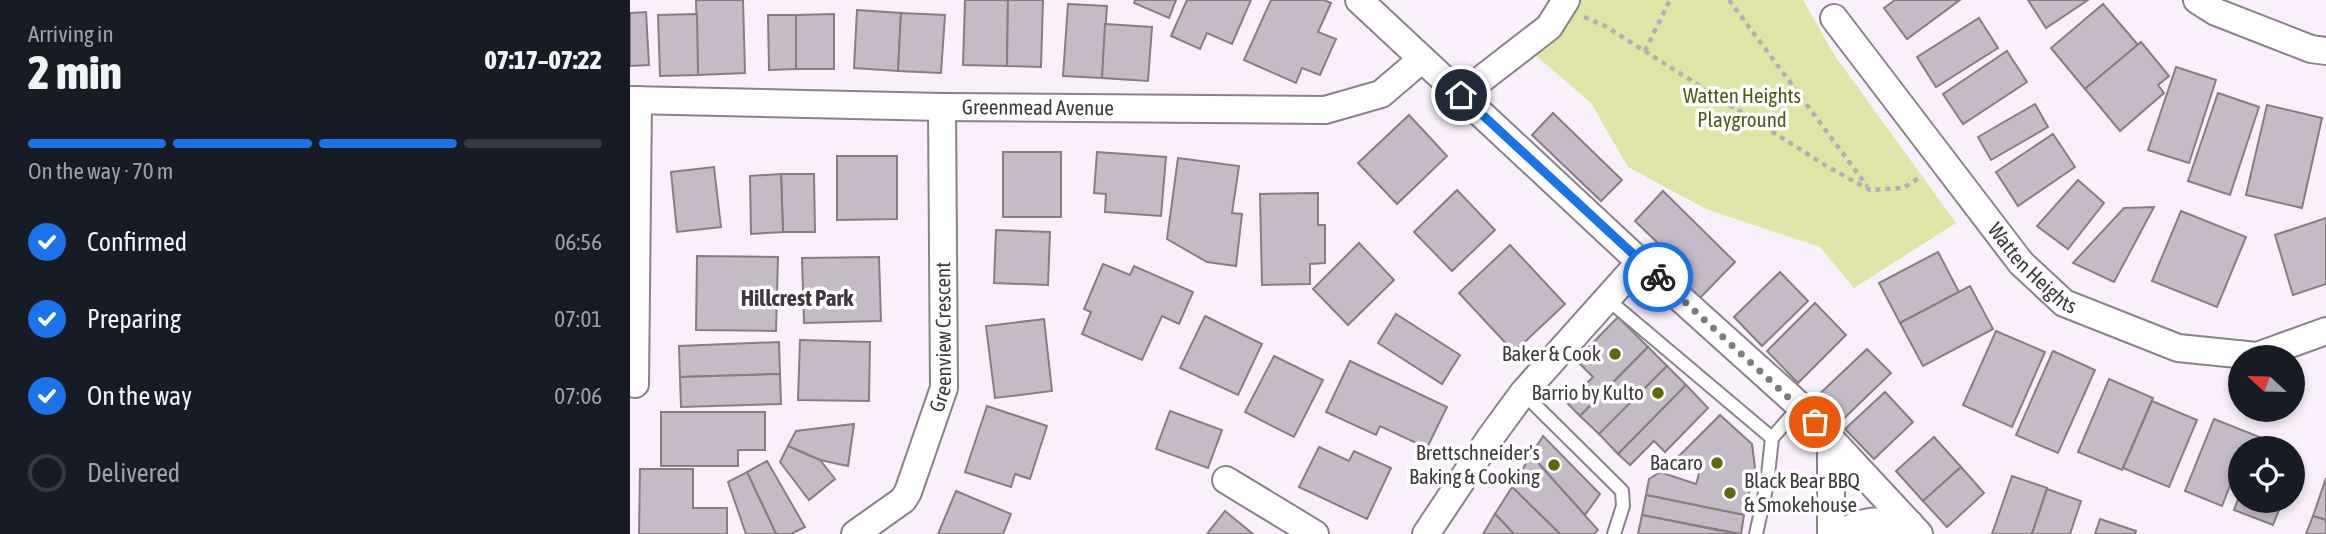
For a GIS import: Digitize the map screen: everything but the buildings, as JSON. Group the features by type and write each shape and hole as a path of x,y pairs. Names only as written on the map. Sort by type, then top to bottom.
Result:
{"street":[{"path":"1359,0 1640,262 1800,406 1914,529"},
{"path":"2197,0 2216,12 2311,49 2326,51"},
{"path":"1461,95 1574,8"},
{"name":"Watten Heights","path":"1834,18 2021,263 2064,303 2178,348 2257,356 2326,331"},
{"name":"Greenmead Avenue","path":"635,384 634,100 942,107 1325,110 1381,94 1422,59"},
{"name":"Greenview Crescent","path":"855,534 903,500 908,492 944,388 942,107"},
{"path":"1426,534 1523,393 1640,262"},
{"path":"1831,438 1832,534"},
{"path":"1226,480 1315,534"},
{"path":"1838,534 1854,525 1874,520 1914,529"}],"lane":[{"path":"1606,298 1772,438"},
{"path":"1523,393 1622,491 1623,506 1614,534"},
{"path":"1756,534 1767,484 1772,438 1800,406"}],"path":[{"path":"1645,51 1671,0"},
{"path":"1729,0 1870,190"},
{"path":"1574,8 1828,167 1870,190 1903,188 1924,175"}],"green space":[{"name":"Watten Heights Playground","path":"1566,0 1803,0 1835,56 1956,223 1854,288 1820,247 1706,209 1628,167 1591,103 1526,47"}],"way so far":[{"path":"1658,277 1815,422"}],"place":[{"name":"Baker & Cook","path":"1615,354"},
{"name":"Barrio by Kulto","path":"1658,393"},
{"name":"Bacaro","path":"1717,463"},
{"name":"Brettschneider's Baking & Cooking","path":"1554,465"},
{"name":"Black Bear BBQ & Smokehouse","path":"1730,493"}],"district":[{"name":"Hillcrest Park","path":"797,298"}],"route":[{"path":"1461,95 1658,277"}]}
